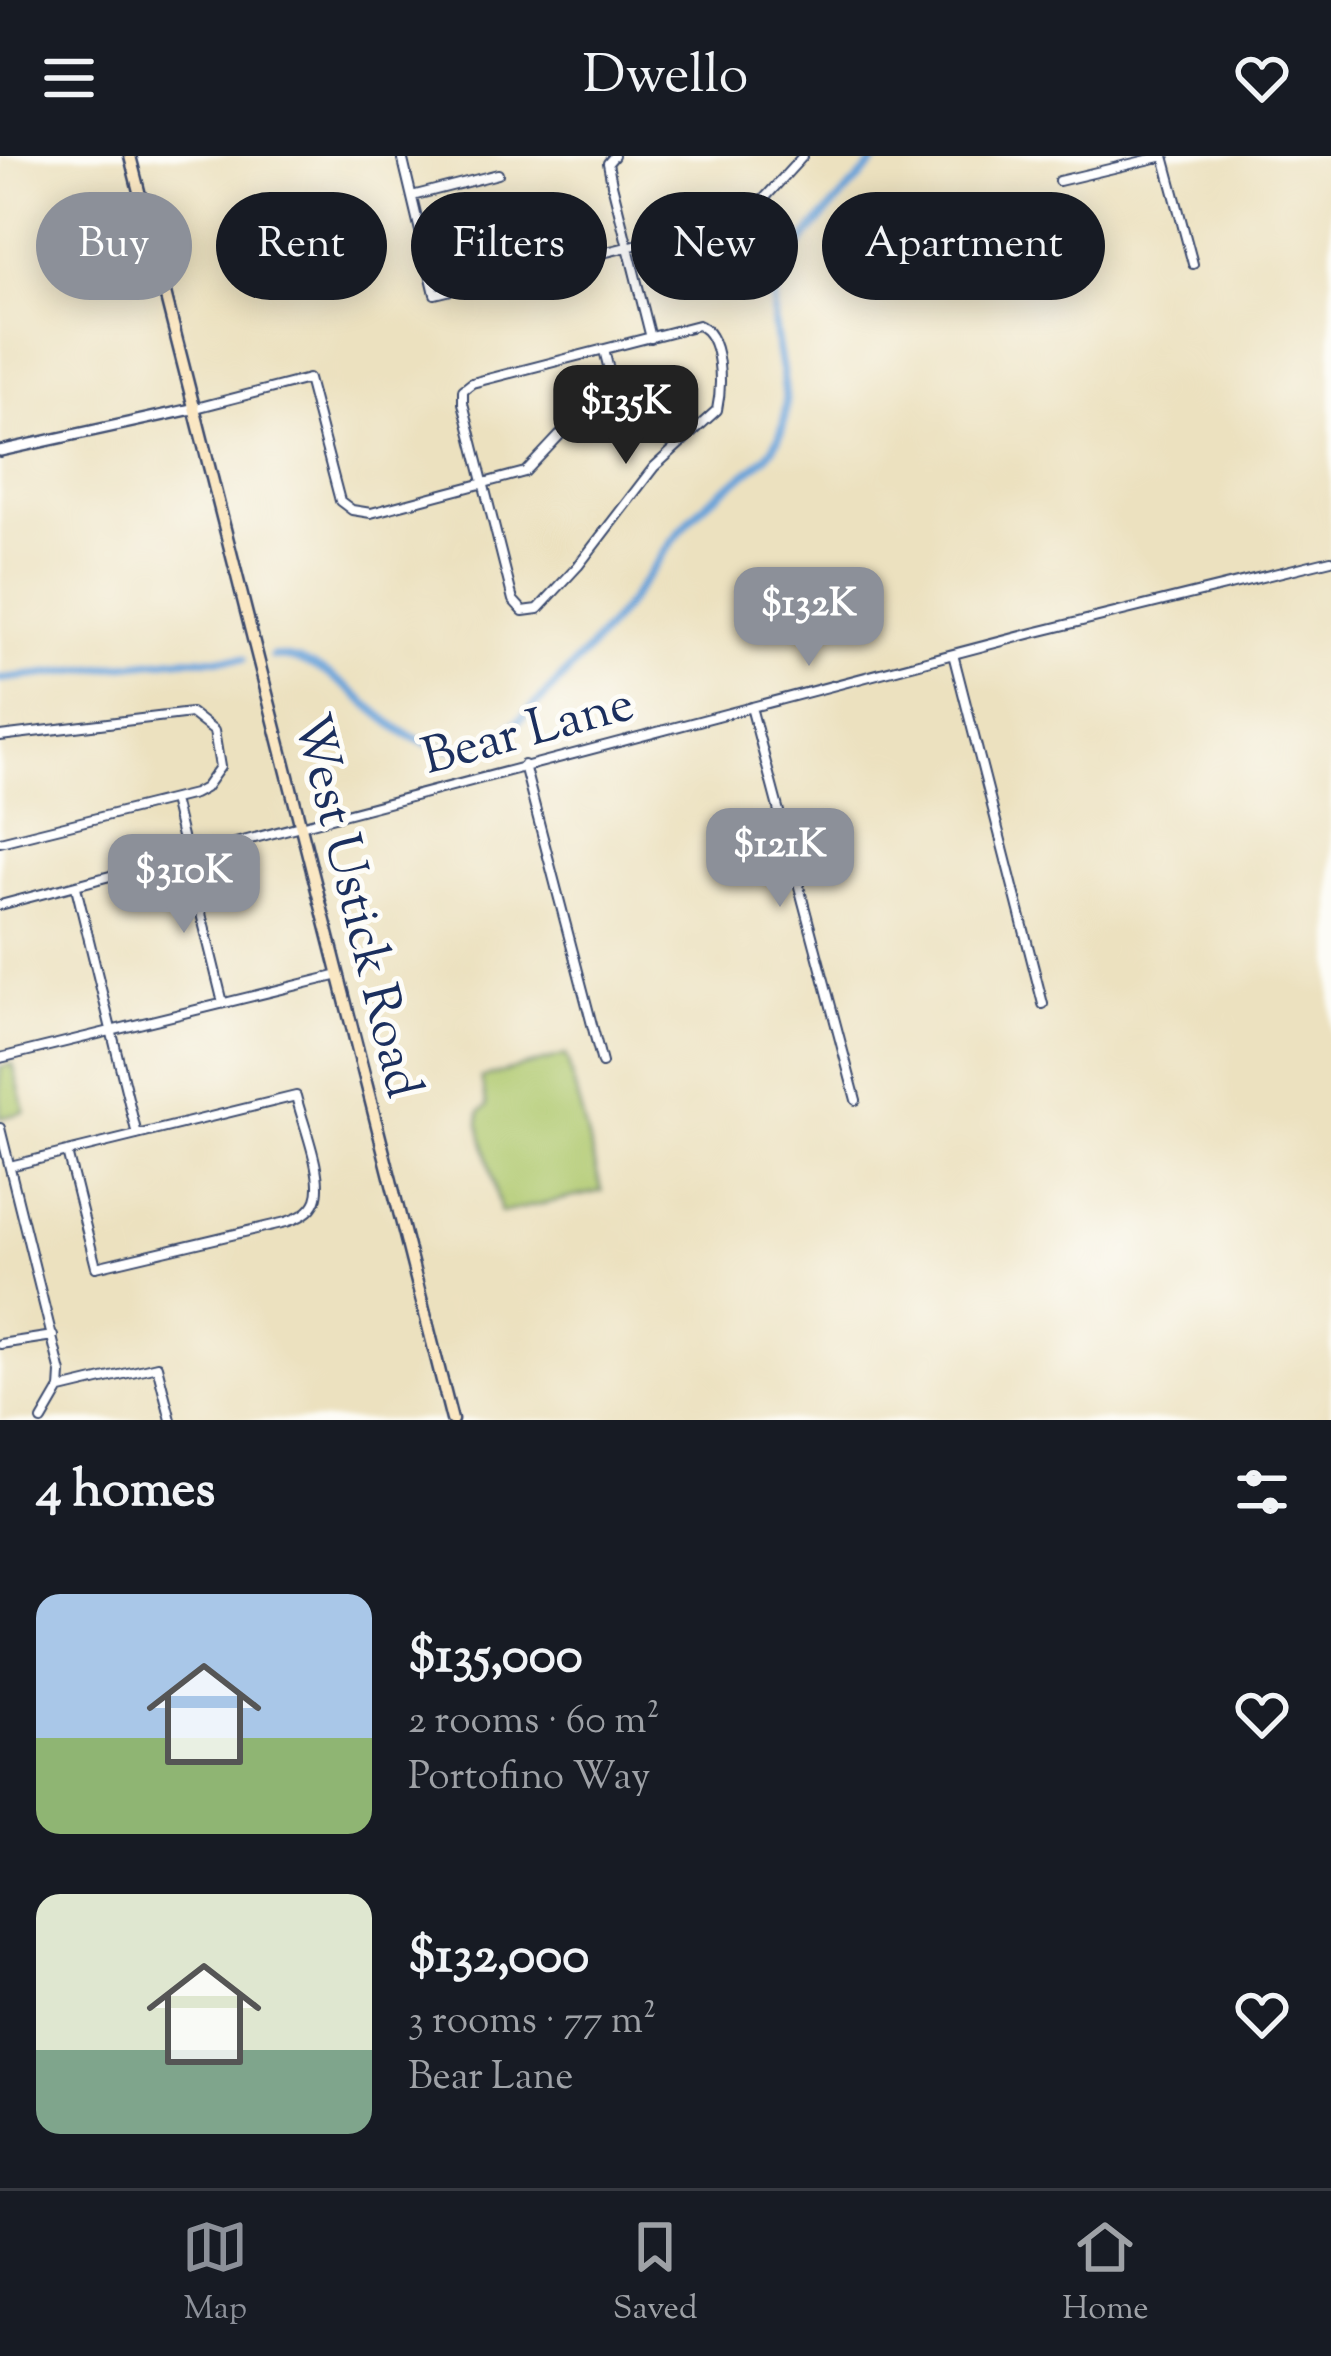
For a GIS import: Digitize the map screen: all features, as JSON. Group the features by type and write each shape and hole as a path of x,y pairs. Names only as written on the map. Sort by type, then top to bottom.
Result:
{"main road":[{"name":"West Ustick Road","path":"130,156 452,1420"}],"street":[{"path":"402,156 411,192"},
{"path":"607,252 751,213 803,156"},
{"path":"1059,181 1164,156 1192,264"},
{"path":"611,159 651,338"},
{"path":"428,192 498,174"},
{"path":"698,325 707,328 714,338 716,410 654,467 578,566 538,608 523,611 513,600 463,403 464,390 472,382 651,338 698,325"},
{"path":"0,451 192,410 308,379 340,501 352,510 371,513 534,466 607,385 610,374 604,350"},
{"name":"Bear Lane","path":"0,905 524,765 1331,560"},
{"path":"953,654 1043,1004"},
{"path":"751,707 856,1100"},
{"path":"0,736 190,712 214,731 220,752 220,766 206,788 0,842"},
{"path":"524,765 602,1063"},
{"path":"173,800 224,1004"},
{"path":"76,887 137,1135"},
{"path":"0,1058 339,975"},
{"path":"10,1166 67,1152 137,1135 296,1096 317,1177 315,1204 286,1222 96,1267 67,1152"},
{"path":"0,1129 53,1336 60,1389 42,1420"},
{"path":"0,1343 53,1336"},
{"path":"60,1389 157,1366 171,1420"}],"green space":[{"path":"566,1055 602,1191 501,1213 479,1124 480,1112 487,1106 481,1078"},
{"path":"13,1064 25,1112 0,1118 0,1067"}],"waterway":[{"path":"273,656 324,671 406,734 429,744 469,748 505,732 599,637 698,511 774,446 785,410 774,312 782,275 805,239 880,156"},
{"path":"0,679 183,659 243,659"}]}
